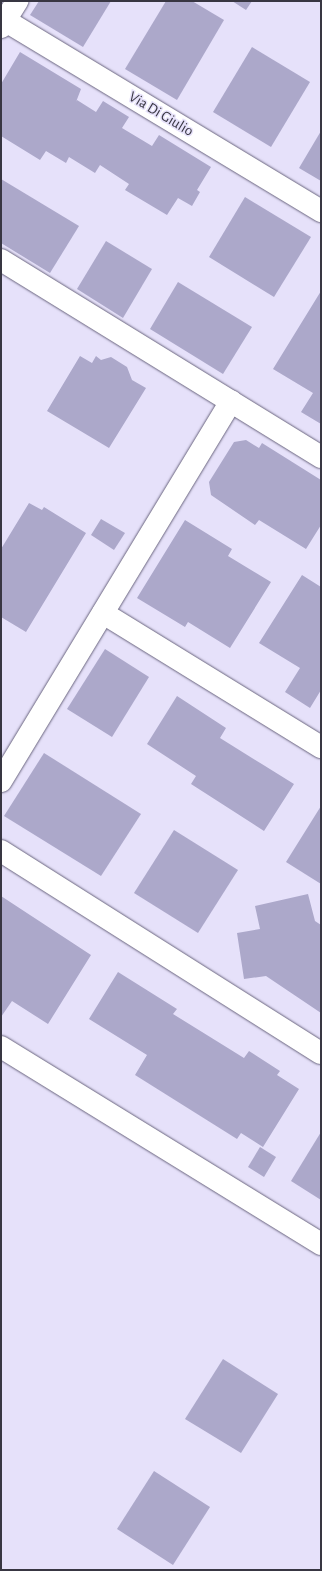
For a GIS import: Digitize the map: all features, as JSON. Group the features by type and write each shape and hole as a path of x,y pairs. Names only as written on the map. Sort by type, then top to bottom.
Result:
{"street":[{"path":"2,22 17,1"},
{"name":"Via Di Giulio","path":"2,22 321,210"},
{"path":"1,260 321,457"},
{"path":"1,781 231,401"},
{"path":"103,613 321,747"},
{"path":"1,851 321,1053"},
{"path":"1,1046 321,1244"}],"building":[{"path":"39,1 111,1 83,47 30,15"},
{"path":"166,1 192,1 224,20 177,100 125,69"},
{"path":"232,1 252,1 246,10"},
{"path":"252,47 310,82 271,147 213,112"},
{"path":"20,52 81,89 76,102 77,100 96,112 103,101 129,117 122,128 152,146 159,135 211,167 197,190 200,192 192,206 178,198 167,215 125,190 129,184 100,165 95,173 69,157 66,163 46,151 40,160 1,136 1,84"},
{"path":"321,131 321,181 299,168"},
{"path":"1,179 79,226 50,273 1,243"},
{"path":"245,197 311,237 274,297 209,257"},
{"path":"106,241 152,269 123,318 77,289"},
{"path":"178,282 252,327 223,374 150,329"},
{"path":"321,291 321,424 301,412 313,393 273,369"},
{"path":"80,356 92,363 96,356 101,360 111,357 127,367 132,380 146,388 109,448 47,411"},
{"path":"246,440 259,448 262,443 321,480 321,525 306,549 259,520 255,525 211,495 209,482 234,442"},
{"path":"29,503 42,510 44,507 86,533 26,632 1,617 1,549"},
{"path":"101,519 125,533 114,550 91,535"},
{"path":"185,520 232,549 228,556 271,582 230,648 188,622 185,627 137,598"},
{"path":"302,575 321,587 321,690 310,708 285,692 300,668 259,643"},
{"path":"105,649 149,677 112,737 67,709"},
{"path":"177,696 226,728 220,738 294,784 264,831 191,784 196,776 147,744"},
{"path":"44,753 141,814 101,876 4,816"},
{"path":"321,806 321,884 286,862"},
{"path":"174,830 238,870 198,933 134,893"},
{"path":"308,894 315,921 321,925 321,1013 266,976 244,979 237,933 260,929 255,906"},
{"path":"1,896 91,955 48,1024 12,1001 1,1017"},
{"path":"118,972 177,1009 173,1014 244,1058 249,1051 280,1071 277,1075 299,1089 263,1147 241,1133 237,1139 135,1075 147,1055 89,1019"},
{"path":"321,1132 321,1200 291,1181"},
{"path":"260,1147 276,1157 264,1177 248,1167"},
{"path":"223,1359 278,1394 241,1453 185,1419"},
{"path":"154,1471 210,1507 173,1565 117,1529"}]}
